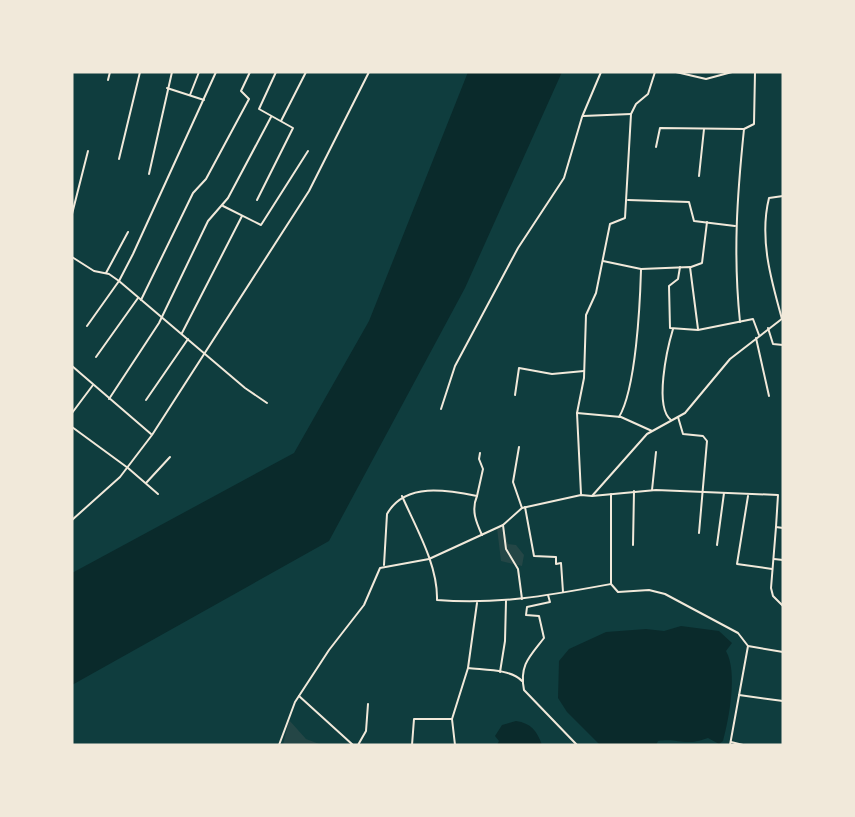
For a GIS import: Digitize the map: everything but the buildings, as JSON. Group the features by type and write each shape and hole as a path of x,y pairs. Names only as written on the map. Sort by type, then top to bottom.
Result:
{"street":[{"path":"108,80 110,72"},
{"path":"119,159 140,72"},
{"path":"149,174 172,72"},
{"path":"190,95 199,72"},
{"path":"87,326 119,281 216,72"},
{"path":"96,357 140,299 193,194 206,178 241,108 249,99 241,91 250,72"},
{"path":"257,200 292,130 259,107 276,72"},
{"path":"281,122 306,72"},
{"path":"72,520 102,495 128,468 152,435 309,191 369,72"},
{"path":"441,409 455,366 518,248 564,178 582,117 601,72"},
{"path":"581,495 577,413 585,371 586,315 596,294 610,224 624,220 628,200 626,172 631,146 631,114 636,104 648,94 655,72"},
{"path":"676,72 706,80 732,72"},
{"path":"656,147 659,128 744,129 754,124 755,72"},
{"path":"167,88 204,100"},
{"path":"582,117 631,114"},
{"path":"109,399 162,316 208,221 223,206 271,117"},
{"path":"699,176 704,129"},
{"path":"740,322 735,275 735,226 744,129"},
{"path":"72,214 88,151"},
{"path":"223,206 261,225 308,151"},
{"path":"592,496 652,431 685,413 730,359 782,319 769,268 765,231 770,198 783,196"},
{"path":"628,200 689,202 692,219 735,226"},
{"path":"182,333 242,216"},
{"path":"603,261 641,269 698,267 702,263 707,222"},
{"path":"106,273 128,232"},
{"path":"72,257 94,272 106,273 119,281 267,403"},
{"path":"680,267 678,279 669,286 669,326 673,329 698,330 753,319 759,335"},
{"path":"690,267 698,330"},
{"path":"619,417 628,396 639,313 641,269"},
{"path":"768,328 773,344 783,345"},
{"path":"671,420 663,409 661,382 673,329"},
{"path":"756,338 769,396"},
{"path":"146,400 188,339"},
{"path":"72,366 152,435"},
{"path":"515,396 519,368 552,374 585,371"},
{"path":"72,413 93,385"},
{"path":"577,413 619,417 652,431"},
{"path":"678,417 683,434 706,438 704,492 699,533"},
{"path":"72,427 159,494"},
{"path":"519,447 513,482 523,508 534,556 556,557 556,564 561,563 563,593"},
{"path":"652,490 656,452"},
{"path":"480,453 479,459 483,469 474,504 474,517 482,535"},
{"path":"146,483 170,457"},
{"path":"384,566 387,514 402,496 442,490 477,496"},
{"path":"279,745 299,696 329,650 364,605 377,572 384,566 429,559 503,525 523,508 581,495 652,490 783,495"},
{"path":"633,545 634,491"},
{"path":"717,545 724,493"},
{"path":"611,494 611,584 618,592 649,590 693,607 738,633 748,646 783,652"},
{"path":"748,494 737,564 772,569"},
{"path":"778,495 772,569 773,596 783,606"},
{"path":"402,496 429,559 437,588 437,600 477,603 506,601 611,584"},
{"path":"778,503 783,504"},
{"path":"503,525 506,549 518,569 522,599"},
{"path":"776,527 783,528"},
{"path":"773,558 783,560"},
{"path":"548,595 550,602 527,607 526,615 539,616 544,638 526,660 522,681 524,690 577,745"},
{"path":"500,672 505,641 506,601"},
{"path":"455,745 452,719 468,668 477,603"},
{"path":"743,745 731,744 748,646"},
{"path":"468,668 500,672 518,677 522,681"},
{"path":"739,695 783,701"},
{"path":"299,696 353,745"},
{"path":"358,745 366,731 368,704"},
{"path":"412,745 414,719 452,719"}],"shaded area":[{"path":"468,72 562,72 465,288 329,541 72,685 72,573 294,453 369,321"},
{"path":"503,525 508,544 516,545 524,555 522,566 501,561 497,528"},
{"path":"681,626 719,631 732,643 726,651 730,660 732,683 728,721 723,741 719,744 708,738 693,742 665,740 658,741 656,745 600,745 567,712 558,698 559,661 569,649 606,632 646,629 664,631"},
{"path":"289,720 306,739 322,745 283,745"},
{"path":"516,721 533,728 542,745 497,745 499,741 495,736 502,725"}]}
